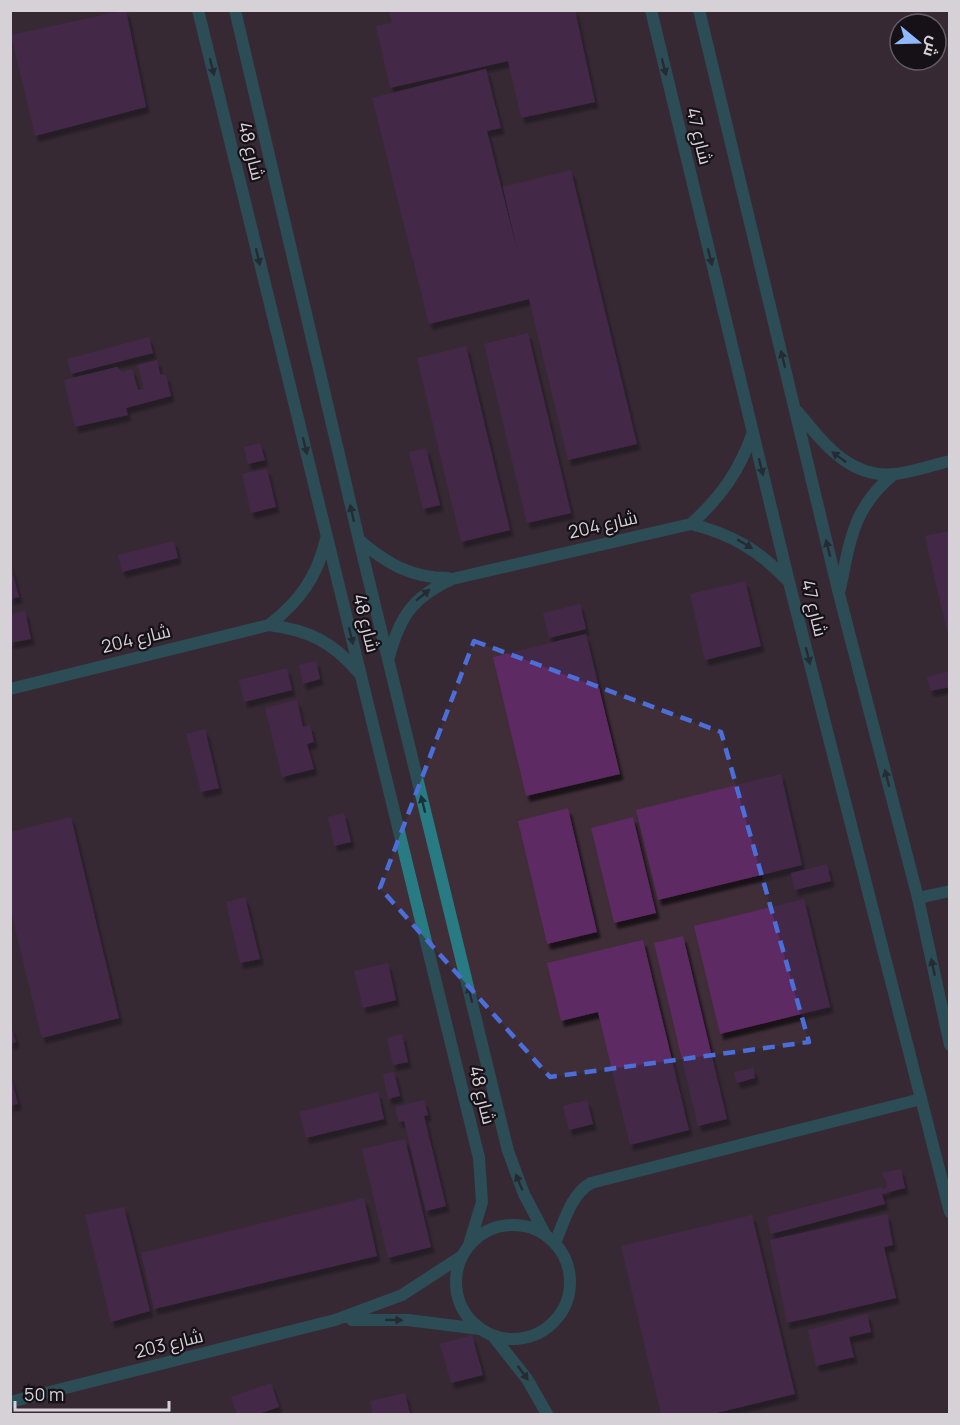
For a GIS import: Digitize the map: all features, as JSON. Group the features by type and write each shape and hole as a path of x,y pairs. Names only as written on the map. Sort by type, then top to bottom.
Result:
{"street":[{"name":"شارع 48","path":"198,10 478,1158 482,1203 470,1245"},
{"name":"شارع 48","path":"235,10 359,540 508,1151 524,1194 545,1234"},
{"name":"شارع 47","path":"651,10 789,582 950,1212"},
{"name":"شارع 47","path":"699,10 839,594 918,898 950,1045"},
{"path":"794,408 832,452 845,462 860,469 894,474 950,461"},
{"path":"691,524 716,500 735,473 753,432"},
{"path":"839,594 855,523 864,504 877,487 894,474"},
{"name":"شارع 204","path":"388,661 402,618 415,601 432,588 452,579 691,524 720,531 746,544 769,561 789,582"},
{"name":"شارع 204","path":"269,625 291,608 308,588 320,563 327,537"},
{"name":"شارع 204","path":"359,540 394,567 412,574 452,579"},
{"name":"شارع 204","path":"10,689 269,625 296,628 321,638 343,654 360,675"},
{"path":"918,898 950,891"},
{"path":"555,1243 575,1198 583,1188 591,1183 921,1099"},
{"path":"505,1225 533,1228 545,1234 555,1243 563,1254 569,1274 568,1295 555,1319 533,1335 506,1339 480,1329 470,1320 457,1296 457,1269 470,1245 492,1228 505,1225"},
{"name":"شارع 203","path":"10,1402 335,1320 402,1295 462,1256"},
{"name":"شارع 203","path":"335,1320 408,1320 480,1329"},
{"path":"492,1335 527,1378 547,1414"}],"highlighted area":[{"path":"474,641 721,732 809,1042 550,1077 380,888"}],"shaded area":[{"path":"11,11 949,11 949,1414 11,1414"}],"building":[{"path":"126,10 146,107 35,136 11,35"},
{"path":"389,10 575,10 595,102 521,118 508,61 390,88 376,26 392,23"},
{"path":"486,69 501,128 487,131 518,254 503,187 571,170 637,444 568,460 529,299 429,324 372,98"},
{"path":"528,333 571,513 527,523 484,344"},
{"path":"149,337 153,353 71,374 67,359"},
{"path":"466,346 510,530 461,542 417,358"},
{"path":"157,360 160,374 166,375 171,396 126,408 128,415 75,427 64,380 117,367 122,372 132,369 138,390 144,389 138,365"},
{"path":"260,443 265,460 248,464 244,447"},
{"path":"426,448 440,505 423,509 409,452"},
{"path":"267,469 276,507 251,513 242,474"},
{"path":"950,531 950,639 949,639 925,536"},
{"path":"174,541 178,558 122,572 118,555"},
{"path":"10,563 19,597 10,599"},
{"path":"745,581 761,646 705,660 690,594"},
{"path":"580,604 586,629 549,638 543,613"},
{"path":"25,611 31,639 10,643 10,614"},
{"path":"586,634 620,774 526,796 493,657"},
{"path":"316,661 320,679 303,684 299,665"},
{"path":"287,668 292,690 244,702 239,680"},
{"path":"950,671 950,687 930,691 927,677"},
{"path":"297,700 303,727 310,725 314,742 307,744 314,769 282,777 265,708"},
{"path":"205,729 219,788 201,792 186,734"},
{"path":"781,774 802,865 658,900 636,810"},
{"path":"568,808 597,932 547,944 518,821"},
{"path":"344,813 351,842 334,846 328,817"},
{"path":"71,817 119,1018 42,1038 10,908 10,832"},
{"path":"633,817 656,913 614,923 591,828"},
{"path":"827,864 831,881 795,890 791,873"},
{"path":"245,897 260,959 240,963 226,902"},
{"path":"804,899 830,1007 720,1034 694,926"},
{"path":"683,936 727,1119 698,1126 654,943"},
{"path":"643,940 689,1130 630,1145 598,1012 561,1021 547,963"},
{"path":"388,963 396,1000 363,1008 354,971"},
{"path":"10,1023 16,1042 10,1044"},
{"path":"402,1034 408,1062 393,1065 387,1038"},
{"path":"753,1068 755,1078 737,1083 734,1072"},
{"path":"394,1072 400,1096 388,1099 383,1074"},
{"path":"10,1074 18,1104 10,1106"},
{"path":"378,1092 384,1119 306,1138 299,1112"},
{"path":"424,1100 428,1115 424,1116 446,1206 426,1211 404,1121 399,1122 395,1107"},
{"path":"587,1100 593,1124 569,1130 563,1106"},
{"path":"405,1139 431,1247 388,1258 362,1149"},
{"path":"901,1169 905,1188 882,1194 885,1204 771,1234 767,1217 881,1187 881,1189 886,1188 887,1184 882,1173"},
{"path":"364,1198 377,1256 154,1309 141,1253"},
{"path":"124,1207 150,1311 111,1322 85,1215"},
{"path":"887,1214 893,1245 884,1247 896,1298 787,1323 770,1240"},
{"path":"752,1215 795,1394 712,1414 661,1414 621,1246"},
{"path":"867,1314 871,1332 849,1337 854,1357 816,1366 808,1330"},
{"path":"472,1335 483,1375 451,1383 440,1344"},
{"path":"271,1383 279,1407 258,1414 237,1414 231,1397"},
{"path":"405,1393 410,1414 373,1414 370,1401"}]}
